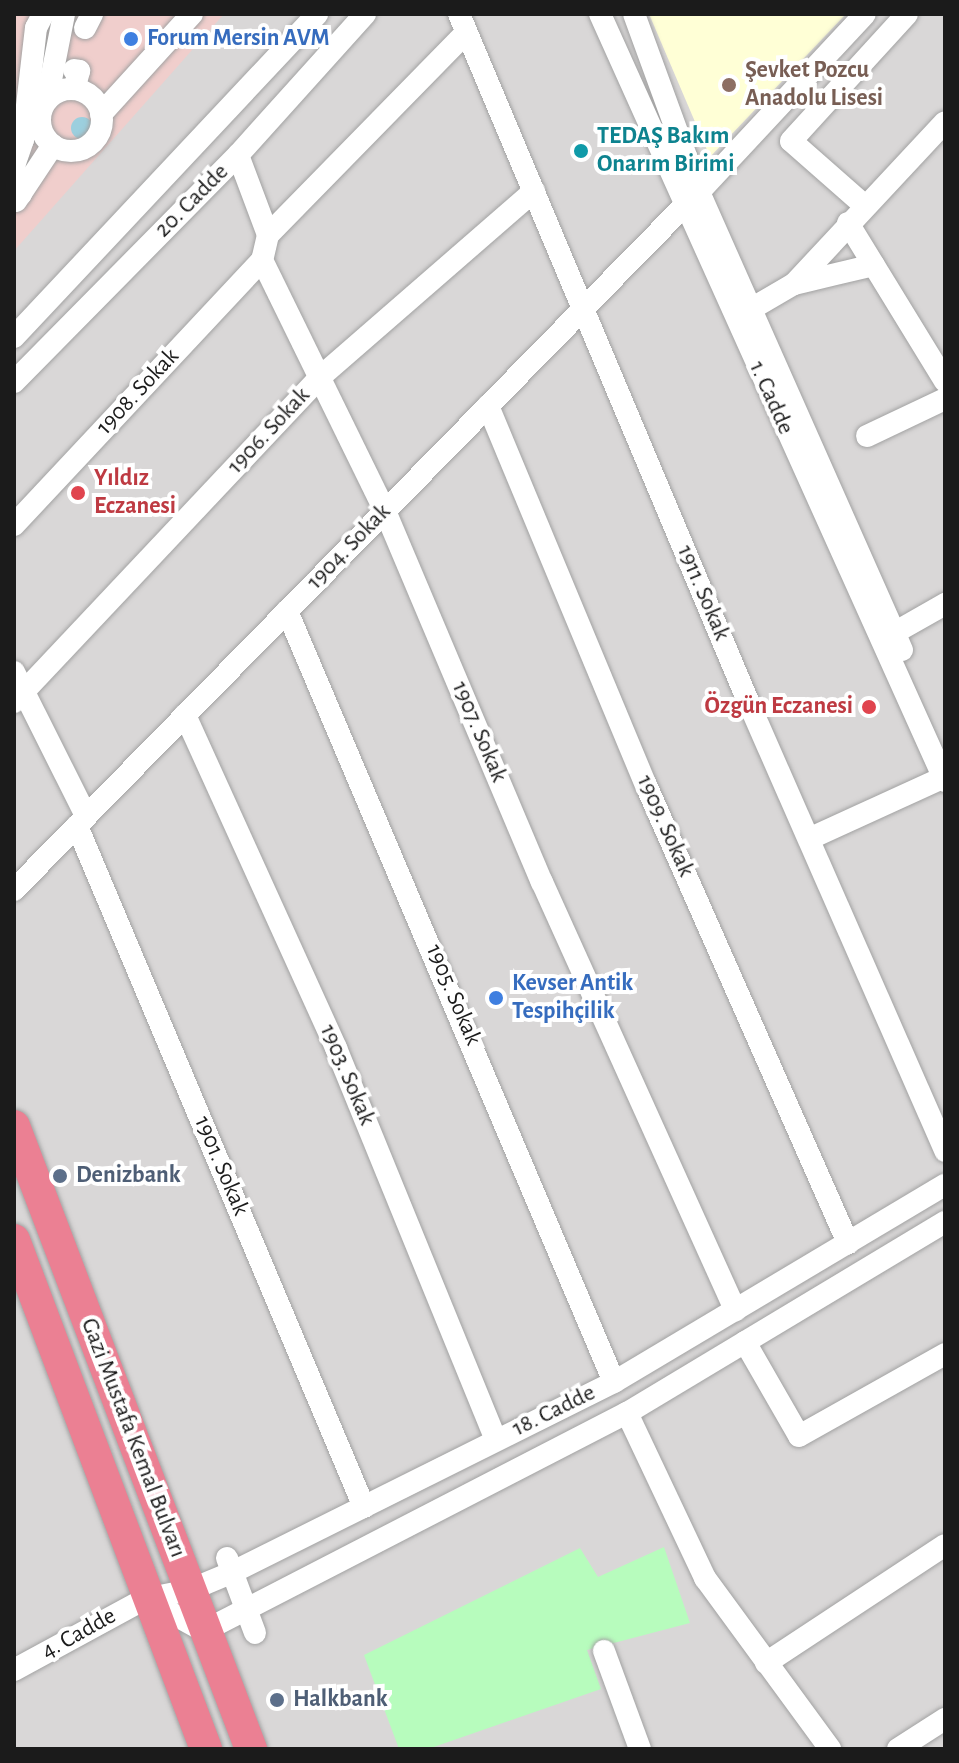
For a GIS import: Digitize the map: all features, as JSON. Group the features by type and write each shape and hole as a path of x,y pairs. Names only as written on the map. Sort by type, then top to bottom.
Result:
{"highway":[{"name":"Gazi Mustafa Kemal Bulvarı","path":"14,1126 251,1749"},
{"name":"Gazi Mustafa Kemal Bulvarı","path":"14,1240 22,1285 206,1749"}],"street":[{"path":"18,200 14,166 23,140 36,28 43,14"},
{"path":"64,14 41,128 53,145 83,149 98,134 101,114 192,14"},
{"name":"20. Cadde","path":"14,337 317,14"},
{"name":"20. Cadde","path":"14,382 238,155 365,14"},
{"name":"1. Cadde","path":"600,14 751,309 945,746"},
{"name":"1. Cadde","path":"634,14 692,198 944,779"},
{"name":"1904. Sokak","path":"14,890 692,198 865,14"},
{"path":"865,206 791,141 907,14"},
{"path":"262,260 268,235 463,24"},
{"name":"1911. Sokak","path":"463,24 945,1151"},
{"path":"47,100 74,80 92,97 101,114"},
{"path":"794,284 945,122"},
{"path":"18,200 53,145"},
{"path":"238,155 268,235"},
{"name":"1906. Sokak","path":"17,688 319,378 534,191"},
{"path":"848,223 942,369"},
{"name":"1907. Sokak","path":"262,260 385,511 542,882 735,1310"},
{"name":"1908. Sokak","path":"14,525 262,260"},
{"path":"751,309 794,284 874,265"},
{"path":"867,436 945,399"},
{"name":"1909. Sokak","path":"488,406 646,785 848,1243"},
{"path":"894,633 945,604"},
{"name":"1905. Sokak","path":"287,611 614,1382"},
{"name":"1901. Sokak","path":"17,688 82,821 364,1507"},
{"name":"1903. Sokak","path":"185,715 336,1048 496,1440"},
{"path":"811,838 944,779"},
{"name":"18. Cadde","path":"145,1599 190,1590 230,1565 364,1507 614,1382 945,1185"},
{"name":"18. Cadde","path":"204,1631 627,1413 945,1222"},
{"path":"745,1342 799,1436 945,1354"},
{"path":"627,1413 705,1578 830,1749"},
{"path":"766,1663 945,1545"},
{"path":"230,1565 255,1633"},
{"path":"145,1599 204,1631"},
{"name":"4. Cadde","path":"14,1670 145,1599"},
{"path":"604,1651 640,1749"},
{"path":"898,1749 945,1719"}],"shaded area":[{"path":"14,14 945,14 945,1749 14,1749"},
{"name":"Forum Mersin AVM","path":"14,14 224,14 14,251"},
{"name":"Şevket Pozcu Anadolu Lisesi","path":"649,14 846,14 710,157"}],"green space":[{"path":"664,1547 690,1623 587,1650 601,1689 428,1749 399,1749 364,1655 580,1548 598,1577"}],"water":[{"path":"82,117 90,120 93,128 90,136 82,139 74,136 71,128 74,120"}],"place":[{"name":"Forum Mersin AVM","path":"131,39"},
{"name":"Şevket Pozcu Anadolu Lisesi","path":"729,85"},
{"name":"TEDAŞ Bakım Onarım Birimi","path":"581,151"},
{"name":"Yıldız Eczanesi","path":"78,493"},
{"name":"Özgün Eczanesi","path":"869,707"},
{"name":"Kevser Antik Tespihçilik","path":"496,998"},
{"name":"Denizbank","path":"60,1176"},
{"name":"Halkbank","path":"277,1700"}]}
